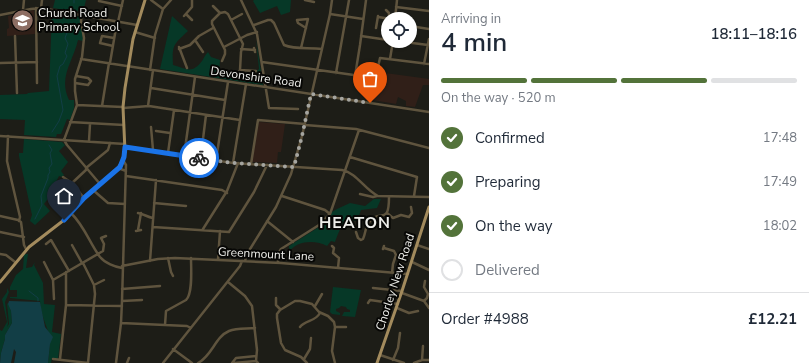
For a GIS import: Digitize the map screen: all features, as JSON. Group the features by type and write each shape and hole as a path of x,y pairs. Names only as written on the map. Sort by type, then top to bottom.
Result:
{"main road":[{"path":"0,282 27,248 56,226 84,198 118,168 123,160 125,145 123,108 128,67 135,32 145,1"},
{"name":"Chorley New Road","path":"377,363 397,308 429,207"}],"street":[{"path":"23,10 24,0"},
{"path":"41,8 42,0"},
{"path":"102,106 117,22 123,0"},
{"path":"140,0 145,1"},
{"path":"151,0 163,9"},
{"path":"150,70 163,9 171,0"},
{"path":"191,18 185,15 192,7 192,0"},
{"path":"240,0 257,32 269,108 298,109"},
{"path":"305,0 314,2"},
{"path":"162,363 240,266 282,196 294,167 305,124 332,0"},
{"path":"336,73 349,0"},
{"path":"355,76 366,0"},
{"path":"396,12 397,0"},
{"path":"99,1 122,6"},
{"path":"213,6 220,13"},
{"path":"396,7 429,11"},
{"path":"36,8 37,83"},
{"path":"0,15 41,8 137,25"},
{"path":"222,59 225,52 224,47 213,28 212,22 220,13 226,12 243,44 241,49 240,70 238,74"},
{"path":"231,20 242,14"},
{"path":"330,14 363,19"},
{"path":"82,15 81,22 84,38 75,83 77,105 64,140 100,184"},
{"path":"376,28 378,16 381,17"},
{"path":"301,48 306,28 308,19 297,20 298,23 306,28"},
{"path":"254,25 271,20 274,23 283,44 301,48 322,49"},
{"path":"417,27 429,29"},
{"path":"187,66 179,48 188,46 199,36 213,28"},
{"path":"135,32 156,38"},
{"path":"224,47 240,38 257,32"},
{"path":"15,36 17,93"},
{"path":"113,46 100,43 102,36 114,38"},
{"path":"361,36 381,39"},
{"path":"424,64 429,39"},
{"path":"195,40 201,51"},
{"path":"417,44 428,45"},
{"path":"390,59 391,48"},
{"path":"241,49 255,50"},
{"path":"370,103 379,58 429,64"},
{"name":"Devonshire Road","path":"81,59 429,112"},
{"path":"0,63 37,62"},
{"path":"262,62 375,78"},
{"path":"148,106 153,70"},
{"path":"240,70 257,71"},
{"path":"75,83 88,85 91,81 88,78 76,76"},
{"path":"184,156 195,77"},
{"path":"216,160 228,82"},
{"path":"233,163 246,84"},
{"path":"151,88 225,100"},
{"path":"77,105 123,108 148,106 240,120"},
{"path":"168,153 174,110"},
{"path":"202,147 206,115"},
{"path":"250,164 258,120 359,130 429,148"},
{"path":"70,122 124,125"},
{"path":"89,142 90,124"},
{"path":"151,127 153,151"},
{"path":"158,130 170,133"},
{"path":"278,262 280,250 319,225 330,214 359,130"},
{"path":"0,136 110,143 233,163 345,170 351,173 377,196"},
{"path":"8,136 8,161 20,217 19,221 22,224 24,242 27,248"},
{"path":"72,183 108,150 110,143"},
{"path":"350,157 417,176 418,178 414,196"},
{"path":"116,363 122,306 126,176 126,164 123,160"},
{"path":"203,229 227,193 238,163"},
{"path":"153,227 203,229 228,232 254,192 267,165"},
{"path":"118,168 126,172"},
{"path":"126,176 222,190 227,193"},
{"path":"63,177 72,183 84,198"},
{"path":"150,261 156,180"},
{"path":"93,190 108,203 125,204"},
{"path":"360,194 373,197 429,197"},
{"path":"282,196 325,210 330,214"},
{"path":"356,234 360,240 363,239 366,226 372,217 387,213 389,208 389,197"},
{"path":"52,198 71,212 82,226 98,254 105,261 122,267"},
{"path":"154,203 186,206"},
{"path":"387,213 394,219 401,215 410,216 412,214 412,208"},
{"path":"138,230 139,213 153,218"},
{"path":"0,216 19,221"},
{"path":"267,221 294,242"},
{"path":"218,260 220,231"},
{"path":"0,232 24,237"},
{"path":"53,280 104,250 104,244 101,238 106,236"},
{"path":"46,244 51,240 67,272 66,305 60,359"},
{"path":"53,359 88,363 95,294 94,285 72,245"},
{"path":"417,245 429,249"},
{"path":"332,246 334,248 333,254 339,258 338,268"},
{"path":"384,248 394,251 396,255 392,273"},
{"path":"0,254 6,255 15,262"},
{"path":"168,258 173,276"},
{"name":"Greenmount Lane","path":"122,267 168,258 191,258 278,262 408,274"},
{"path":"165,325 166,311 188,298 191,258"},
{"path":"44,262 53,280 53,297"},
{"path":"412,262 427,270"},
{"path":"94,285 104,280"},
{"path":"424,301 428,294 424,287 425,281"},
{"path":"228,282 250,302 255,328 257,352 257,362 233,363"},
{"path":"122,288 160,286"},
{"path":"373,288 402,292 424,301 429,308"},
{"path":"315,306 321,296"},
{"path":"275,300 276,305 280,310"},
{"path":"307,363 304,359 284,351 281,344 276,318 280,310 295,300 310,303 315,306 320,313 330,317 334,322 335,327 332,348 335,363"},
{"path":"368,303 370,300 398,304"},
{"path":"122,301 140,301"},
{"path":"66,305 122,306"},
{"path":"397,308 408,313 416,311"},
{"path":"300,325 315,319 320,313"},
{"path":"121,323 191,328"},
{"path":"335,327 342,325 346,327"},
{"path":"198,363 203,360 225,333 231,330 255,328"},
{"path":"394,360 401,333"},
{"path":"304,359 309,352 310,340"},
{"path":"422,360 423,346"},
{"path":"173,350 192,363"},
{"path":"380,355 404,363"},
{"path":"233,363 236,358 256,356"},
{"path":"127,363 130,358"},
{"path":"414,363 422,360 429,360"}],"shaded area":[{"name":"Church Road Primary School","path":"34,10 35,34 7,36 7,29 9,28 8,16"},
{"path":"378,72 429,79 429,85 423,85 415,107 406,106 406,101 398,97 396,104 373,100"},
{"path":"259,122 285,124 281,152 278,152 277,163 252,162"}],"green space":[{"path":"55,0 86,0 84,8 79,8 77,12 53,8"},
{"path":"291,0 290,12 281,15 277,6 260,13 253,1"},
{"path":"52,12 81,17 83,41 78,40 65,84 69,100 74,100 74,108 70,120 67,119 61,134 57,134 56,137 24,135 25,120 0,119 0,95 27,94 49,91"},
{"path":"172,16 188,31 174,46 173,65 186,69 195,68 208,52 211,57 220,60 219,74 257,81 257,71 259,69 256,39 263,85 160,69"},
{"path":"24,139 62,142 65,145 59,151 68,162 61,171 64,175 62,177 59,176 55,184 61,189 53,199 50,196 44,204 50,211 35,225 30,221 32,215 19,156 19,153 23,153"},
{"path":"374,199 381,199 377,208 361,210 357,221 348,222 342,226 335,242 331,241 327,246 312,242 302,243 292,248 289,252 289,246 319,227 332,212 350,203 365,206"},
{"path":"28,254 26,268 32,267 35,262 34,265 43,283 44,304 55,305 52,332 61,334 58,359 52,358 51,363 48,363 50,347 49,335 40,301 10,298 17,297 17,290 10,290 10,287 16,275 23,269 24,255"},
{"path":"333,287 361,290 355,317 342,316 344,312 350,312 350,310 341,306 336,309 340,315 332,314 330,312"},
{"path":"7,288 9,292 5,302 8,324 7,327 9,324 8,303 11,311 12,323 5,335 0,363 0,330 2,331 7,322 2,299 7,292"}],"water":[{"path":"9,301 40,302 45,327 53,337 50,344 48,363 14,363 16,352 14,349 11,363 0,363 5,335 12,323 11,311 8,304"}],"waterway":[{"path":"52,132 59,121 63,110 57,76 60,66 63,64 67,56 65,53 68,44 65,38 68,30 66,24"},
{"path":"35,219 42,205 41,196 50,172 49,168 52,164 50,153 52,150 49,145"},
{"path":"29,291 38,298 38,301"}],"way so far":[{"path":"199,158 233,163 294,167 311,94 370,103"}],"place":[{"name":"Church Road Primary School","path":"22,20"}],"district":[{"name":"HEATON","path":"355,222"}],"route":[{"path":"64,220 84,198 120,167 125,153 125,147 199,158"}]}
